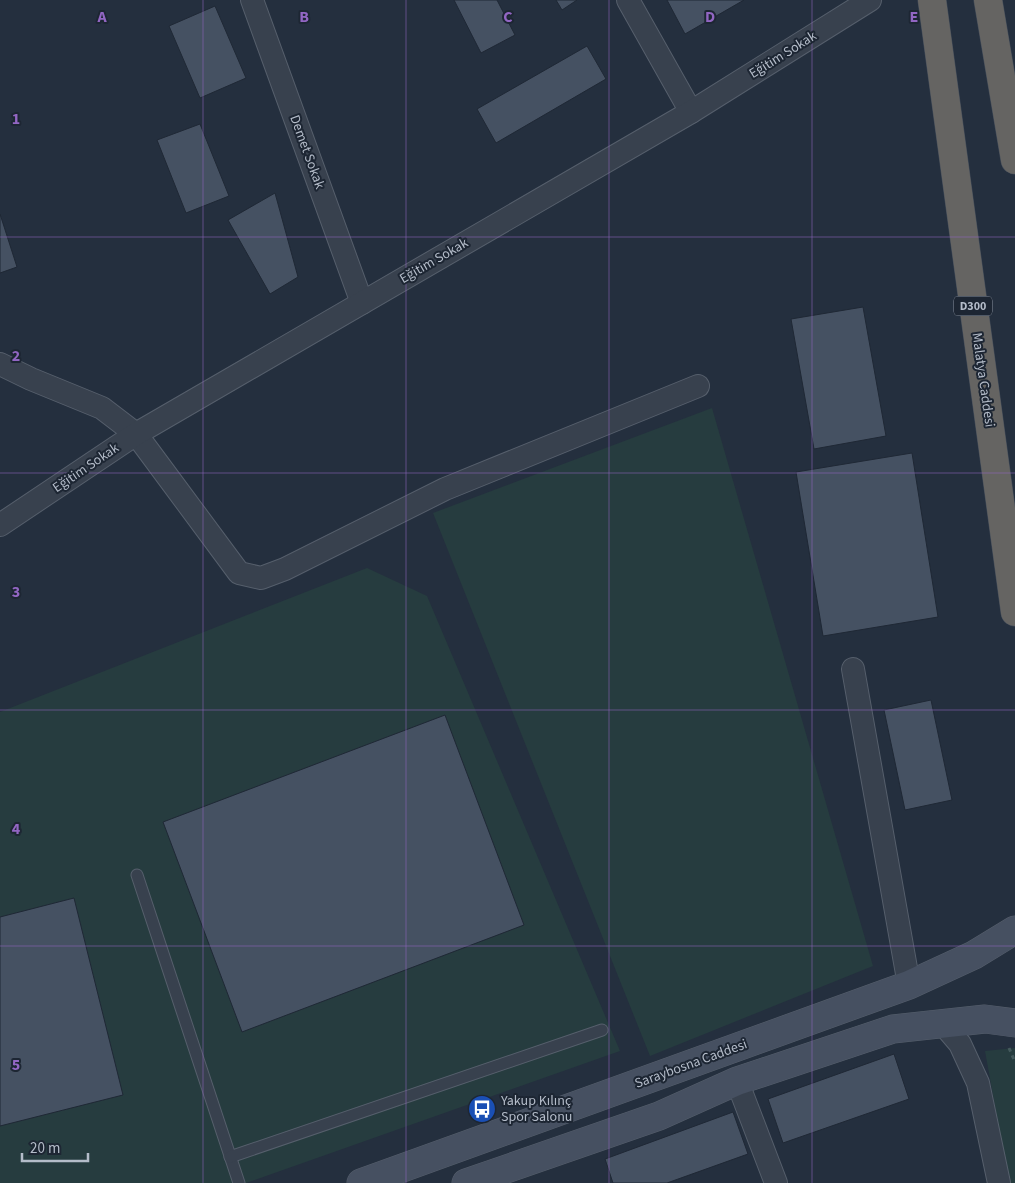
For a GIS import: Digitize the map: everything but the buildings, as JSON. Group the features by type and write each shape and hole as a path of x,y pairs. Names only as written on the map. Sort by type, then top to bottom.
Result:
{"highway":[{"name":"Malatya Caddesi","path":"932,0 1015,612"},
{"path":"988,0 1015,160"}],"main road":[{"name":"Saraybosna Caddesi","path":"361,1183 909,985 974,955 1015,930"},
{"path":"466,1183 512,1175 659,1116 737,1081 893,1029 985,1019 1015,1023"}],"street":[{"name":"Demet Sokak","path":"252,0 362,303"},
{"path":"628,0 691,112"},
{"name":"Eğitim Sokak","path":"0,525 136,434 691,112 870,0"},
{"path":"0,364 102,408 136,434 239,573 261,578 285,569 445,489 698,386"},
{"path":"853,669 909,985"},
{"path":"943,1024 960,1044 978,1083 1000,1183"},
{"path":"737,1081 776,1183"}],"lane":[{"path":"137,875 238,1183"},
{"path":"230,1157 602,1030"}],"green space":[{"path":"712,408 873,966 650,1056 433,513"},
{"path":"367,568 427,596 620,1051 246,1183 0,1183 0,712"},
{"path":"1015,1048 1015,1183 1009,1183 985,1051"}],"place":[{"name":"Yakup Kılınç Spor Salonu","path":"482,1109"}]}
